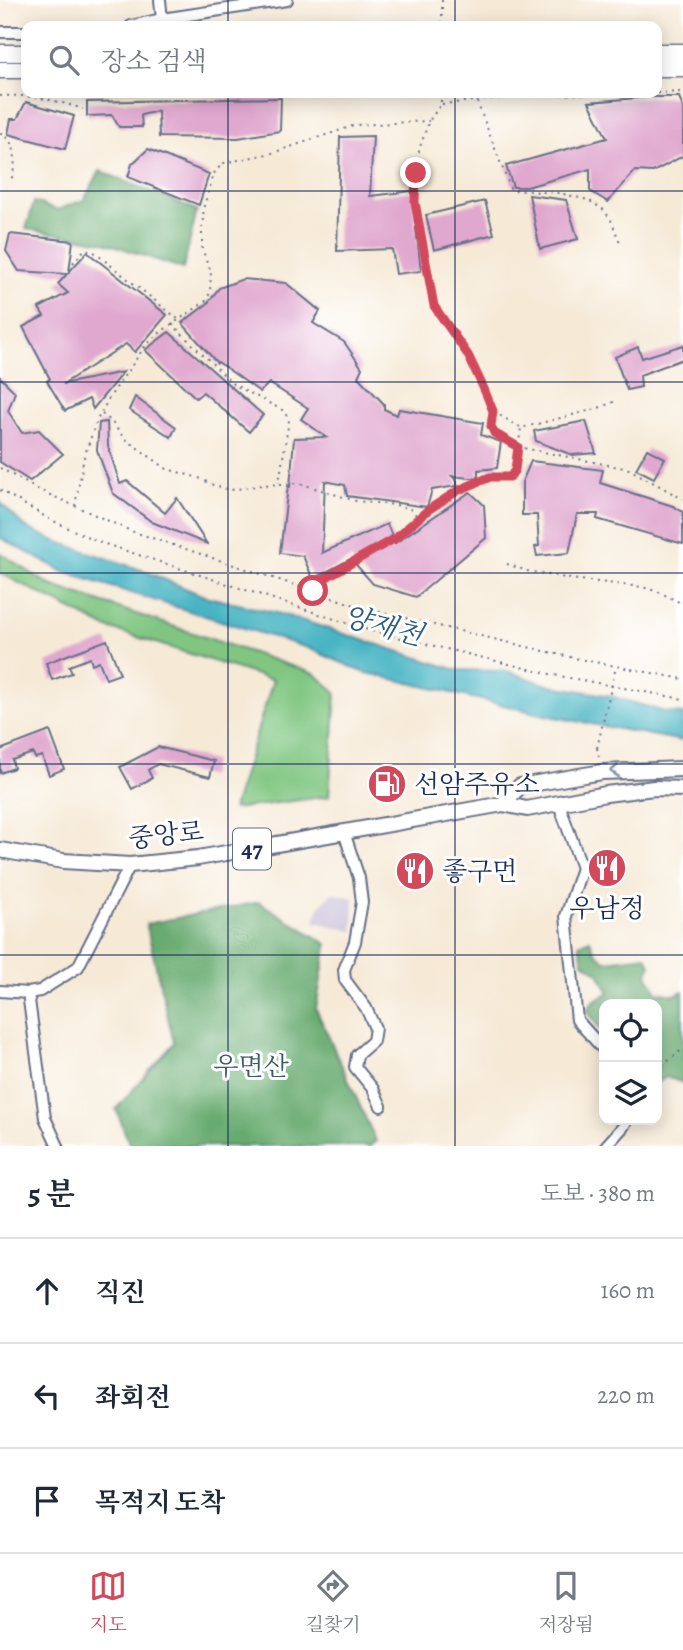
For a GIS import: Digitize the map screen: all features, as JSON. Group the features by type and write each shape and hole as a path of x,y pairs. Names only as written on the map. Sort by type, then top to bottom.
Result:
{"highway":[{"path":"662,52 683,52"},
{"path":"0,53 21,53"},
{"path":"662,68 683,68"},
{"path":"0,70 21,70"}],"main road":[{"name":"중앙로","path":"503,804 520,786 602,772 683,769"},
{"name":"중앙로","path":"0,850 63,861 130,865 198,858 503,804 527,809 653,788 683,789"}],"street":[{"path":"160,0 162,19"},
{"path":"153,21 287,0"},
{"path":"0,32 21,33"},
{"path":"559,804 582,869 566,916 577,1020 599,1044"},
{"path":"344,832 359,878 362,902 355,942 344,970 345,980 366,1008 375,1028 373,1041 357,1055 355,1067 373,1089 381,1106"},
{"path":"0,990 28,993 40,991 78,967 130,865"},
{"path":"28,993 45,1118 58,1146"},
{"path":"606,1146 624,1125"}],"path":[{"path":"442,0 442,21"},
{"path":"662,93 683,92"},
{"path":"0,96 21,95"},
{"path":"42,98 83,109"},
{"path":"441,98 441,104 429,121 419,150 415,202 434,306 468,355 493,411 491,426 494,433 518,447 629,470 683,499"},
{"path":"441,104 510,98"},
{"path":"477,102 511,190 559,193 588,200 604,210 611,219 621,246"},
{"path":"75,506 85,457 101,413 131,365 146,345 178,319 205,302 210,293 211,271 202,249 204,205 215,171 224,163 272,153 356,125 429,121"},
{"path":"0,133 7,137 15,150 15,167 11,181"},
{"path":"73,262 85,249 94,252 178,319"},
{"path":"172,324 189,344 233,384 284,411 289,419 279,484"},
{"path":"493,411 521,428 596,409 616,401"},
{"path":"101,413 124,438 167,469 231,490 299,483 356,501 410,509 419,518"},
{"path":"313,591 330,575 397,537 459,490 490,477 510,477 515,470 521,428"},
{"path":"0,468 18,479 131,531 367,609 616,667 683,679"},
{"path":"0,490 49,519 99,542 368,630 554,675 683,699"},
{"path":"507,564 527,571 571,579 642,587 683,604"},
{"path":"597,748 616,667"},
{"path":"662,1066 683,1049"}],"shaded area":[{"path":"332,893 354,898 353,931 315,922 319,907"}],"green space":[{"path":"100,171 197,210 183,269 104,242 26,229 34,202 57,210 84,200"},
{"path":"0,553 50,585 315,674 336,692 329,796 233,809 273,680 105,627 0,573"},
{"name":"우면산","path":"259,902 327,944 316,1009 376,1141 370,1146 130,1146 116,1109 174,1043 146,924"},
{"path":"590,940 595,952 605,961 646,956 651,965 647,974 657,992 675,995 683,991 683,1083 667,1077 662,1080 662,999 599,999 599,1028 587,1010 593,1001 609,993 599,973 583,962 579,944"}],"water":[{"path":"0,502 25,527 55,541 142,570 204,596 285,615 457,670 507,671 548,685 611,696 665,712 683,714 683,741 549,716 363,672 308,648 64,572 0,538"}],"building":[{"path":"679,97 683,108 683,156 653,172 635,171 608,202 590,191 590,169 527,187 513,187 506,166 607,138 589,102"},
{"path":"281,98 280,131 238,138 159,137 158,111 141,115 142,127 119,127 112,115 87,116 87,102"},
{"path":"26,102 74,116 65,149 8,134 11,119 17,119"},
{"path":"373,136 370,196 412,191 421,271 396,274 392,249 337,251 340,137"},
{"path":"148,149 209,174 199,205 128,177 132,164"},
{"path":"529,195 566,200 578,239 540,249"},
{"path":"485,201 494,234 434,250 426,215"},
{"path":"10,234 73,241 69,272 87,252 167,315 135,352 126,344 63,384 123,372 93,409 89,399 65,411 47,381 50,379 23,327 44,316 39,308 68,293 58,284 67,274 19,271 6,251"},
{"path":"243,279 286,283 320,311 313,323 344,342 362,368 358,377 384,404 384,409 397,415 399,409 483,423 481,435 501,442 497,468 478,470 478,479 452,476 457,481 457,486 432,490 427,507 347,496 345,485 325,481 322,553 387,524 395,543 470,492 484,505 486,538 416,597 373,584 351,559 313,579 303,556 280,553 294,438 326,437 301,419 308,408 269,383 260,392 217,363 182,323 207,304 219,288"},
{"path":"169,332 263,415 249,432 203,392 196,398 145,350"},
{"path":"683,345 683,359 640,375 641,387 627,390 615,357 638,347 642,358"},
{"path":"0,377 15,392 8,411 22,433 39,430 63,454 30,481 0,462"},
{"path":"135,397 176,427 171,437 129,410"},
{"path":"586,421 596,453 572,455 536,441 534,431"},
{"path":"107,422 108,446 120,484 127,481 165,513 177,498 207,544 152,522 113,493 97,450 99,423"},
{"path":"647,449 665,458 654,478 636,469"},
{"path":"531,461 603,470 600,483 673,506 683,512 683,544 597,519 598,514 577,514 569,553 537,556 537,515 522,515 522,482"},
{"path":"107,640 120,674 106,679 99,661 92,664 90,658 69,666 72,673 52,680 46,663"},
{"path":"50,731 64,769 49,775 42,756 35,758 33,753 12,760 14,768 0,773 0,750"},
{"path":"158,747 214,761 210,777 158,764 148,770 152,778 132,789 120,767"}],"place":[{"name":"선암주유소","path":"387,784"},
{"name":"우남정","path":"607,868"},
{"name":"좋구먼","path":"415,871"}],"route":[{"path":"313,591 330,575 397,537 428,510 459,490 490,477 510,477 515,470 518,447 494,433 491,426 493,411 468,355 434,306 415,202 416,173"}],"water label":[{"name":"양재천","path":"383,626"}]}
